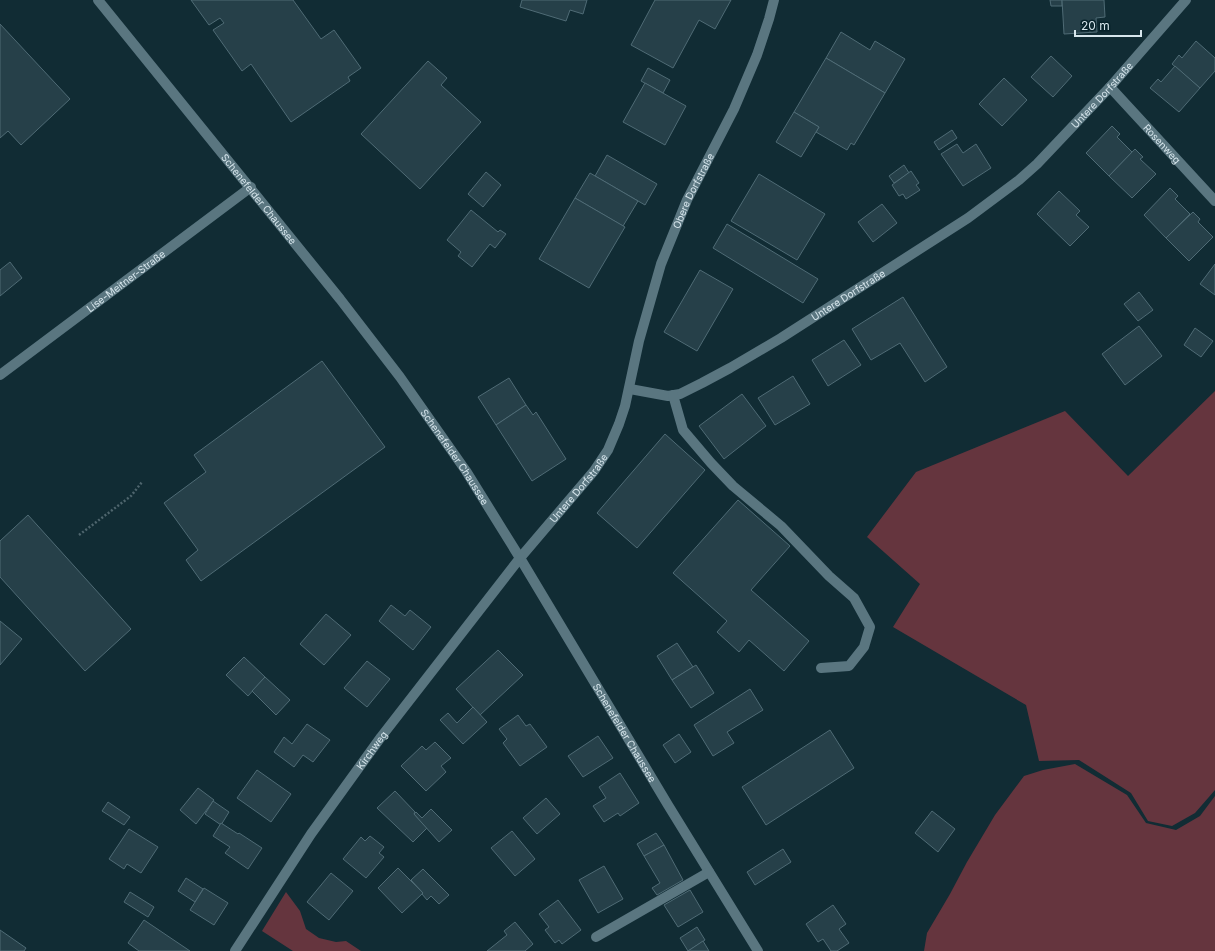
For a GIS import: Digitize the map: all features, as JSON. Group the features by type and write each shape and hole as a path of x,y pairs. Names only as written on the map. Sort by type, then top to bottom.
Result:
{"street":[{"name":"Schenefelder Chaussee","path":"98,0 251,187 340,299 400,377 466,471 758,951"},
{"name":"Obere Dorfstraße","path":"630,389 639,341 661,264 687,200 734,109 757,55 774,0"},
{"name":"Untere Dorfstraße","path":"520,558 601,461 615,435 630,389 668,396 702,383 736,365 968,218 1019,180 1037,164 1110,87 1186,0"},
{"name":"Rosenweg","path":"1110,87 1215,201"},
{"name":"Lise-Meitner-Straße","path":"1,372 251,187"},
{"path":"673,395 683,430 733,486 781,526 829,576 854,598 870,627 864,647 849,666 821,668"},
{"name":"Kirchweg","path":"235,951 311,834 341,791 392,722 520,558"},
{"path":"596,937 709,872"}],"path":[{"path":"79,536 131,496 142,482"}],"shaded area":[{"path":"1215,391 1215,790 1195,813 1172,826 1148,821 1131,793 1079,760 1039,761 1026,705 893,627 920,584 867,537 916,472 1065,411 1128,476"},
{"path":"1075,764 1127,795 1146,823 1176,830 1200,816 1215,796 1215,951 924,951 927,933 967,862 995,815 1024,776 1043,770"},
{"path":"286,892 300,911 306,929 319,938 336,942 346,941 361,951 293,951 262,931"}],"building":[{"path":"191,0 293,0 321,39 334,30 361,68 348,77 350,81 291,122 251,64 242,71 213,30 224,23 220,18 209,25"},
{"path":"522,0 587,0 583,14 570,10 566,21 520,7"},
{"path":"655,0 731,0 715,29 699,20 673,68 631,45"},
{"path":"1050,0 1062,0 1062,6 1051,6"},
{"path":"1062,0 1104,0 1105,17 1096,18 1097,32 1064,34"},
{"path":"0,24 70,99 21,145 8,131 0,138"},
{"path":"841,32 870,50 875,41 905,59 885,93 826,58"},
{"path":"1196,41 1215,58 1215,71 1200,88 1172,64 1179,55 1182,58"},
{"path":"1051,56 1072,76 1053,97 1031,77"},
{"path":"826,58 885,93 854,145 851,143 847,150 816,132 819,127 794,112"},
{"path":"428,61 447,78 441,85 481,122 420,189 361,134"},
{"path":"1175,66 1200,88 1179,112 1150,88 1158,79 1161,82"},
{"path":"648,68 670,80 663,93 641,81"},
{"path":"1004,78 1027,100 1002,126 979,104"},
{"path":"645,83 686,106 665,145 623,122"},
{"path":"794,112 819,127 801,157 776,142"},
{"path":"1112,126 1120,134 1117,137 1132,152 1109,176 1086,153"},
{"path":"952,130 957,138 939,150 934,142"},
{"path":"957,144 963,153 976,144 991,168 963,186 941,154"},
{"path":"1135,149 1143,157 1140,159 1156,174 1132,198 1109,176"},
{"path":"607,155 657,184 645,205 595,176"},
{"path":"904,165 909,173 894,183 889,176"},
{"path":"911,171 919,183 916,185 920,190 906,199 903,194 899,196 892,185"},
{"path":"486,172 501,185 483,207 468,194"},
{"path":"590,173 638,201 623,226 575,198"},
{"path":"759,174 825,214 797,260 731,221"},
{"path":"1170,188 1178,196 1175,199 1190,214 1166,238 1144,215"},
{"path":"1059,191 1080,211 1076,215 1089,227 1070,246 1037,214"},
{"path":"575,198 625,227 589,288 539,259"},
{"path":"882,204 897,223 873,242 858,222"},
{"path":"471,210 498,232 500,230 506,234 495,248 490,244 472,267 458,256 461,252 447,240"},
{"path":"1193,212 1200,219 1198,222 1213,237 1189,261 1166,238"},
{"path":"727,224 818,279 803,303 713,248"},
{"path":"10,262 22,278 0,296 0,270"},
{"path":"1215,264 1215,295 1200,284"},
{"path":"700,270 733,289 697,351 664,332"},
{"path":"1139,292 1153,310 1138,321 1124,304"},
{"path":"903,297 947,367 925,382 900,343 871,360 852,329"},
{"path":"1139,326 1162,356 1125,385 1102,354"},
{"path":"1195,328 1213,341 1201,357 1184,345"},
{"path":"844,340 861,365 828,386 812,360"},
{"path":"322,361 385,447 201,581 186,560 198,550 164,503 206,472 194,455"},
{"path":"793,376 810,404 775,425 758,398"},
{"path":"509,378 526,405 496,425 478,397"},
{"path":"742,394 766,426 724,459 699,426"},
{"path":"526,405 533,415 536,412 566,459 532,481 496,425"},
{"path":"665,434 705,470 637,548 597,513"},
{"path":"738,500 790,546 751,590 809,641 784,671 749,640 739,652 717,632 727,621 673,573"},
{"path":"28,515 131,629 85,671 0,577 0,541"},
{"path":"391,605 405,616 410,610 431,627 413,650 379,621"},
{"path":"326,614 351,635 324,665 300,644"},
{"path":"0,621 22,639 0,665"},
{"path":"677,643 693,667 672,680 657,656"},
{"path":"498,650 523,675 480,715 456,689"},
{"path":"244,657 265,677 248,696 226,675"},
{"path":"367,661 390,679 367,707 344,688"},
{"path":"696,665 714,693 691,708 672,680"},
{"path":"265,677 290,700 276,715 252,691"},
{"path":"750,689 763,710 727,732 734,743 713,756 694,725"},
{"path":"473,707 487,722 463,744 440,720 448,713 457,723"},
{"path":"518,715 526,726 530,724 547,747 520,766 503,743 507,739 499,729"},
{"path":"307,724 330,740 313,762 303,755 294,767 274,752 284,737 292,744"},
{"path":"830,730 854,768 766,825 742,787"},
{"path":"679,734 691,752 675,763 663,745"},
{"path":"598,736 613,758 583,777 568,756"},
{"path":"435,742 451,758 441,766 446,772 426,791 401,766 422,746 426,750"},
{"path":"257,770 291,794 271,822 237,798"},
{"path":"620,773 639,803 620,816 618,813 604,822 593,806 606,798 599,787"},
{"path":"198,788 214,800 196,824 180,810"},
{"path":"395,791 415,812 414,814 427,828 413,842 377,808"},
{"path":"546,798 560,814 537,834 523,818"},
{"path":"213,801 229,812 221,825 205,814"},
{"path":"108,802 130,817 124,825 102,811"},
{"path":"431,809 452,830 439,842 414,814 416,812 422,818"},
{"path":"932,811 955,829 938,852 915,833"},
{"path":"221,823 262,848 248,869 225,853 230,847 213,836"},
{"path":"129,829 158,847 141,873 127,864 124,869 109,859"},
{"path":"512,831 535,859 515,876 491,848"},
{"path":"656,833 664,845 644,856 637,844"},
{"path":"370,836 384,847 379,853 384,857 366,878 343,859 361,837 365,841"},
{"path":"664,845 683,880 657,895 652,888 660,883 644,856"},
{"path":"783,849 791,862 755,885 747,872"},
{"path":"604,866 623,899 598,913 579,880"},
{"path":"398,868 423,893 402,913 378,888"},
{"path":"423,869 449,895 439,904 431,896 427,900 422,894 423,893 411,880"},
{"path":"331,873 353,891 329,920 307,902"},
{"path":"186,878 203,889 195,902 178,891"},
{"path":"204,888 228,903 214,925 190,910"},
{"path":"690,890 703,912 678,927 664,905"},
{"path":"130,892 154,907 148,917 124,902"},
{"path":"558,900 581,930 562,944 559,940 555,943 545,930 549,927 539,914"},
{"path":"833,905 846,924 839,929 849,943 837,951 831,951 823,939 818,942 806,924"},
{"path":"144,920 190,951 139,951 128,943"},
{"path":"515,922 533,944 525,951 487,951 507,935 504,931"},
{"path":"697,927 705,940 688,951 680,938"},
{"path":"0,930 26,948 24,951 0,951"},
{"path":"703,941 709,951 688,951"}]}
